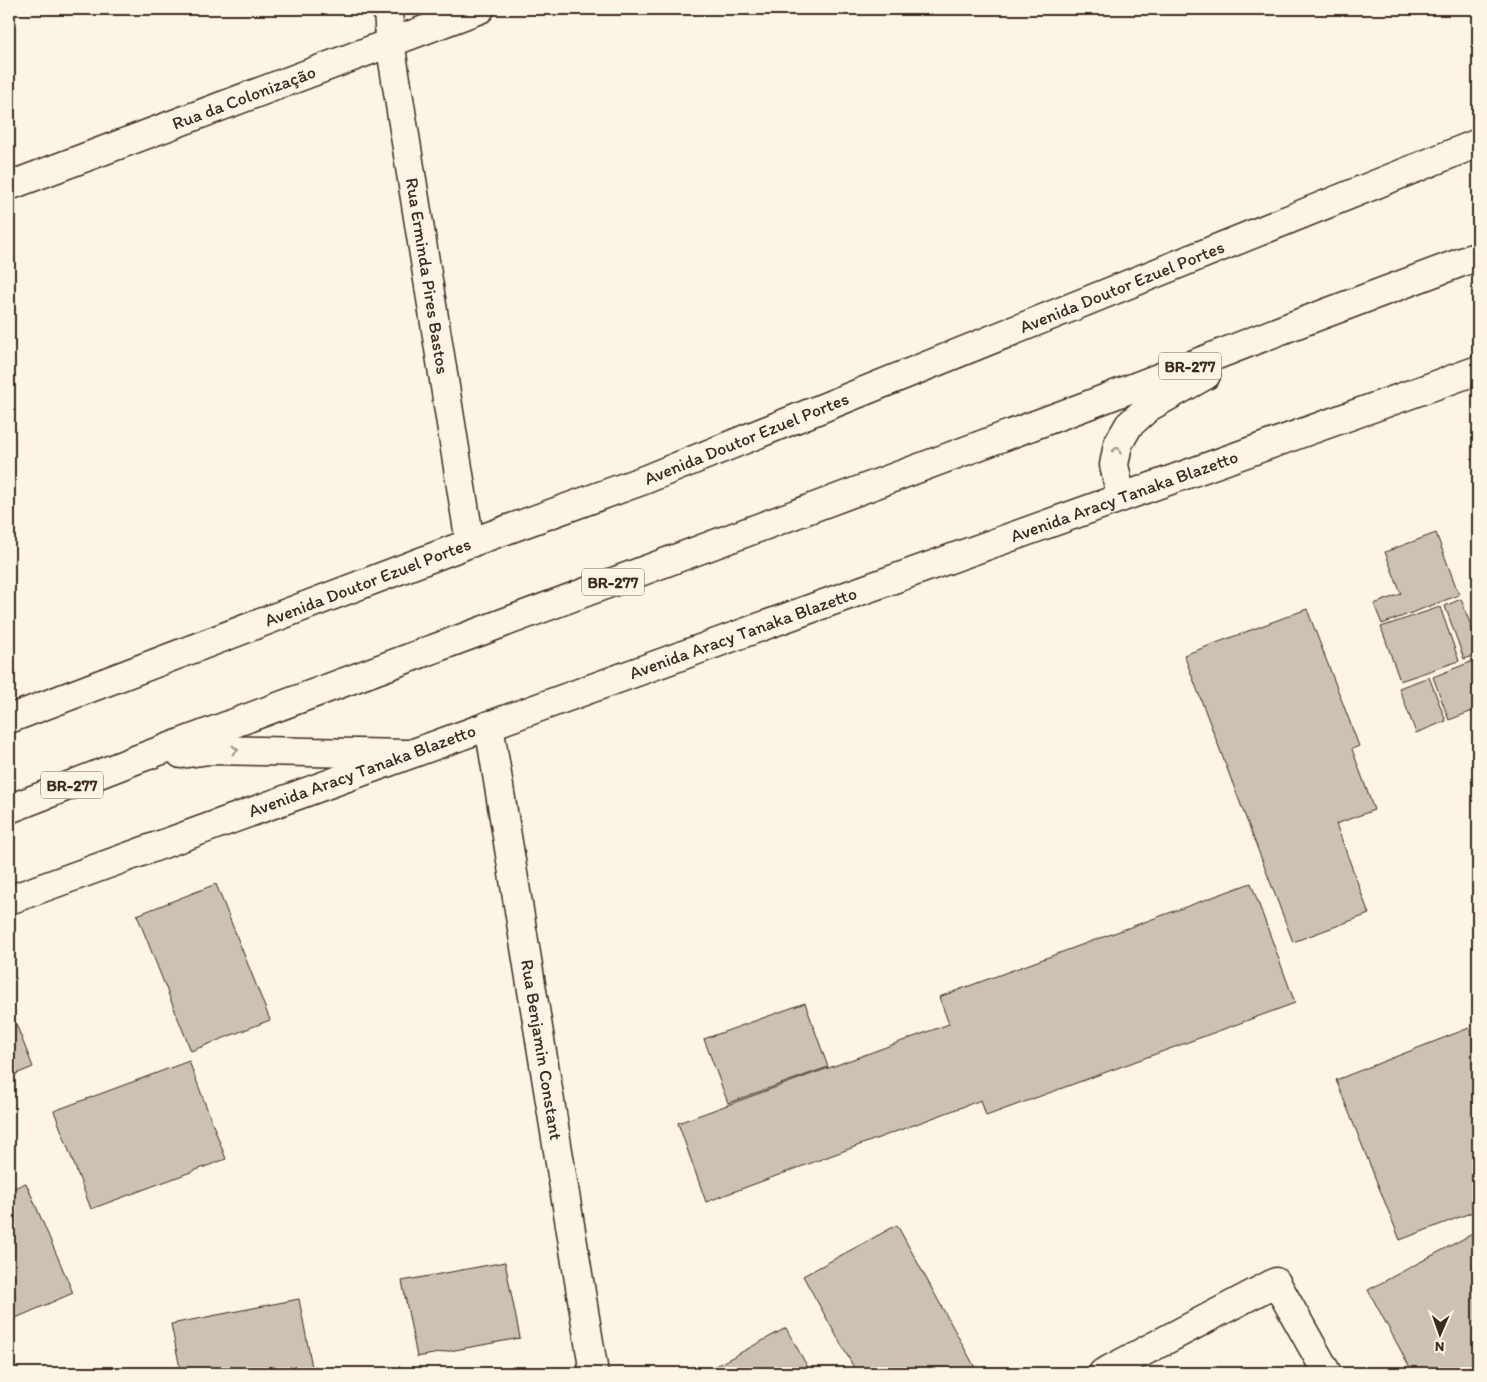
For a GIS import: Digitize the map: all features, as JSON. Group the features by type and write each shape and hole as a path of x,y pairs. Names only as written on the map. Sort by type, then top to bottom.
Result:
{"main road":[{"name":"Rua Erminda Pires Bastos","path":"388,9 390,42 470,544"},
{"name":"Rua da Colonização","path":"9,186 480,9"},
{"name":"Avenida Doutor Ezuel Portes","path":"9,719 644,480 1478,143"},
{"name":"BR-277","path":"9,809 134,760 1091,404 1288,327 1478,256"},
{"path":"1121,497 1114,465 1118,444 1129,425 1149,407 1288,327"},
{"name":"Avenida Aracy Tanaka Blazetto","path":"9,900 839,597 1478,370"},
{"name":"Rua Benjamin Constant","path":"489,725 594,1373"},
{"path":"134,760 209,750 406,754"},
{"path":"1103,1373 1276,1282 1327,1373"}],"building":[{"path":"1436,533 1459,595 1382,624 1374,604 1401,594 1385,552"},
{"path":"1461,599 1478,645 1478,654 1464,659 1445,606"},
{"path":"1440,607 1459,661 1400,681 1381,627"},
{"path":"1307,609 1359,746 1352,749 1374,810 1336,824 1369,914 1293,942 1184,655"},
{"path":"1478,659 1478,709 1449,720 1433,677"},
{"path":"1429,677 1446,721 1416,733 1399,688"},
{"path":"1251,883 1295,1003 986,1116 981,1100 706,1202 678,1123 949,1024 939,997"},
{"path":"216,884 270,1020 191,1051 137,915"},
{"path":"805,1003 828,1067 728,1103 704,1039"},
{"path":"9,1006 33,1067 9,1077"},
{"path":"1469,1028 1478,1052 1478,1210 1400,1240 1336,1080"},
{"path":"189,1061 226,1159 91,1209 54,1111"},
{"path":"26,1183 73,1293 9,1321 9,1190"},
{"path":"897,1225 978,1373 857,1373 803,1276"},
{"path":"1474,1233 1478,1241 1478,1373 1413,1373 1368,1290"},
{"path":"505,1262 520,1338 417,1357 402,1281"},
{"path":"299,1299 312,1367 282,1373 181,1373 171,1324"},
{"path":"786,1328 811,1373 705,1372"}]}
